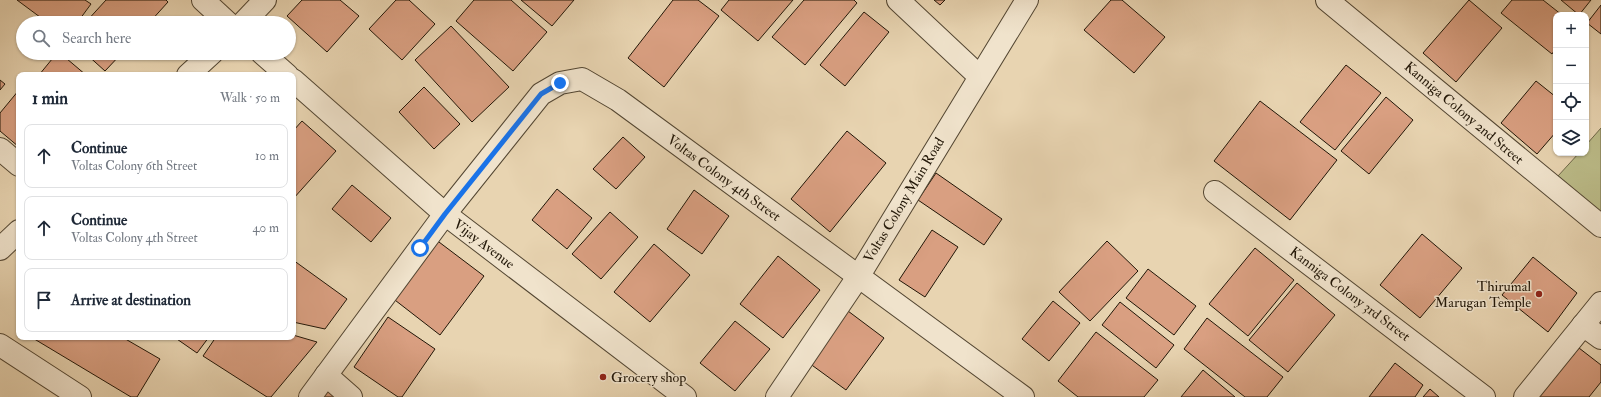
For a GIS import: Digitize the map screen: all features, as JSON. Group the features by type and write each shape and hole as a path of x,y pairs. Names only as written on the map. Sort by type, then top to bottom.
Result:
{"street":[{"path":"203,0 220,16"},
{"path":"250,16 265,0"},
{"path":"898,0 979,76"},
{"name":"Voltas Colony Main Road","path":"777,397 858,277 979,76 1027,0"},
{"name":"Kanniga Colony 2nd Street","path":"1327,0 1601,226"},
{"path":"191,72 204,60"},
{"path":"270,60 284,72"},
{"name":"Voltas Colony 4th Street","path":"310,397 445,214 541,94 560,83 582,79 618,100 1023,397"},
{"name":"Vijay Avenue","path":"296,83 445,214 684,397"},
{"path":"0,149 16,162"},
{"name":"Kanniga Colony 3rd Street","path":"1215,192 1484,397"},
{"path":"0,249 16,234"},
{"path":"1524,397 1601,303"},
{"path":"1584,325 1601,338"},
{"path":"0,345 80,397"},
{"path":"326,375 351,397"}],"green space":[{"path":"1601,128 1601,214 1558,176 1576,156 1589,156 1589,142"}],"building":[{"path":"17,0 85,0 91,4 82,16 39,16"},
{"path":"106,0 166,0 168,2 155,16 91,16"},
{"path":"302,0 340,0 359,16 327,52 296,24 296,16 287,16"},
{"path":"396,0 409,0 435,24 402,60 369,29"},
{"path":"474,0 511,0 547,32 513,71 456,21"},
{"path":"521,0 574,0 552,26"},
{"path":"673,0 698,0 719,16 664,87 628,58"},
{"path":"729,0 793,0 758,41 721,10"},
{"path":"804,0 854,0 857,3 805,65 772,37"},
{"path":"934,0 945,0 940,5"},
{"path":"1111,0 1122,0 1165,37 1134,73 1084,30"},
{"path":"1469,0 1502,28 1456,82 1423,53"},
{"path":"1512,0 1543,0 1558,12 1553,12 1552,54 1501,13"},
{"path":"1561,0 1591,0 1581,12 1575,12"},
{"path":"1601,5 1601,34 1589,25 1589,20"},
{"path":"864,12 889,32 845,86 820,65"},
{"path":"451,26 509,87 472,122 415,60"},
{"path":"51,60 68,60 82,72 41,72"},
{"path":"93,60 115,60 105,71"},
{"path":"1346,65 1381,93 1335,150 1300,122"},
{"path":"0,80 5,84 0,90"},
{"path":"1536,81 1553,95 1553,135 1537,154 1501,123"},
{"path":"424,87 460,124 434,149 399,112"},
{"path":"16,94 16,144 0,131 0,113"},
{"path":"1386,97 1413,120 1369,174 1341,151"},
{"path":"1260,101 1337,160 1290,220 1214,161"},
{"path":"302,121 336,151 296,196 296,128"},
{"path":"847,131 886,163 830,232 791,199"},
{"path":"623,137 645,157 616,189 593,169"},
{"path":"936,173 1002,219 984,245 918,200"},
{"path":"352,185 391,218 371,242 332,209"},
{"path":"557,189 592,218 567,249 532,220"},
{"path":"694,190 729,216 702,254 667,229"},
{"path":"610,212 638,237 601,279 572,254"},
{"path":"932,230 958,247 925,297 899,280"},
{"path":"1422,234 1462,268 1420,318 1380,285"},
{"path":"435,239 484,276 440,335 391,297"},
{"path":"1107,241 1138,271 1090,321 1059,292"},
{"path":"654,244 690,275 650,322 614,292"},
{"path":"1255,248 1294,280 1248,336 1209,304"},
{"path":"778,256 820,290 783,338 740,304"},
{"name":"Thirumal Marugan Temple","path":"1533,257 1577,293 1548,332 1502,295"},
{"path":"296,262 347,299 325,329 296,323"},
{"path":"1148,269 1196,306 1174,335 1126,298"},
{"path":"1297,283 1335,315 1288,372 1249,340"},
{"path":"1053,301 1080,323 1049,361 1022,339"},
{"path":"1120,302 1174,345 1156,368 1102,325"},
{"path":"848,311 884,338 846,390 809,363"},
{"path":"388,317 435,349 402,397 398,397 354,367"},
{"path":"1207,318 1283,377 1267,397 1245,397 1184,349"},
{"path":"735,321 770,349 735,391 700,363"},
{"path":"1096,332 1158,380 1144,397 1078,397 1058,381"},
{"path":"296,336 317,342 271,397 267,397 203,356 214,340 296,340"},
{"path":"36,340 127,340 160,359 137,397 131,397"},
{"path":"178,340 207,340 197,353"},
{"path":"1579,348 1601,365 1601,382 1589,397 1539,397"},
{"path":"1395,363 1423,385 1415,397 1369,397"},
{"path":"1203,370 1235,397 1181,397"},
{"path":"325,388 337,397 318,397"},
{"path":"1430,389 1439,397 1423,397"}],"place":[{"name":"Thirumal Marugan Temple","path":"1539,294"},
{"name":"Grocery shop","path":"603,377"}],"route":[{"path":"420,248 445,214 541,94 560,83"}]}
